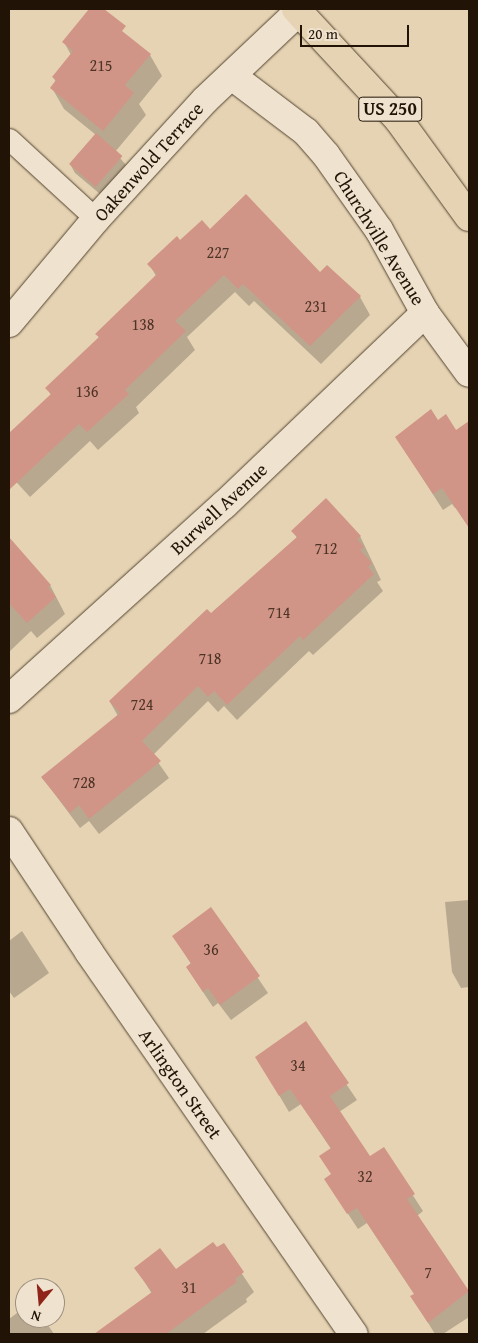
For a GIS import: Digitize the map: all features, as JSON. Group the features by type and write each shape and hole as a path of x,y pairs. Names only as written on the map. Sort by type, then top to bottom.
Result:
{"main road":[{"name":"US 250","path":"298,10 398,119 469,217"}],"street":[{"name":"Oakenwold Terrace","path":"9,323 96,219 205,100 232,76 298,10"},
{"name":"Churchville Avenue","path":"232,76 306,132 326,155 379,230 425,314 469,373"},
{"name":"Burwell Avenue","path":"9,699 224,505 425,314"},
{"name":"Arlington Street","path":"9,831 89,952 354,1334"}],"lane":[{"path":"9,139 96,219"}],"building":[{"path":"89,9 104,9 126,26 122,31 151,54 125,85 134,93 103,131 50,88 56,80 52,77 73,51 62,42"},
{"path":"96,133 122,156 96,187 69,164"},
{"path":"246,194 320,272 327,265 361,296 310,346 243,284 238,289 224,275 175,321 186,331 125,390 129,394 87,432 79,424 9,490 9,433 51,394 45,388 99,337 95,334 157,274 147,264 177,236 180,240 202,220 210,229"},
{"path":"431,409 438,420 446,414 456,430 469,421 469,528 442,488 433,494 395,437"},
{"path":"326,498 361,536 357,539 364,547 360,550 372,563 368,567 374,574 303,640 300,636 227,705 214,691 208,697 198,686 142,741 161,761 89,819 79,805 70,813 41,777 120,713 109,701 207,609 211,613 297,537 291,531"},
{"path":"9,537 51,585 48,587 56,597 27,623 9,603"},
{"path":"211,907 260,976 220,1005 208,988 203,992 186,967 191,963 172,936"},
{"path":"306,1021 349,1083 330,1096 370,1156 384,1147 415,1194 407,1199 469,1291 428,1323 410,1296 414,1294 357,1208 347,1214 324,1179 331,1174 319,1156 331,1148 290,1089 279,1096 255,1057"},
{"path":"213,1242 217,1247 224,1243 244,1272 235,1279 237,1282 166,1334 94,1334 152,1292 134,1268 160,1248 176,1269"}]}
